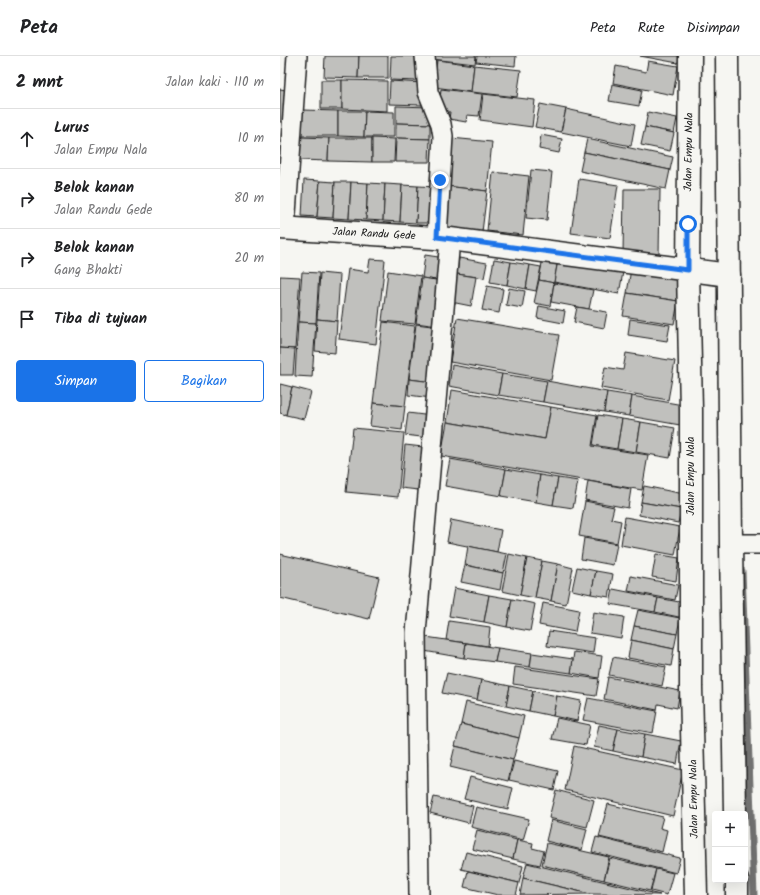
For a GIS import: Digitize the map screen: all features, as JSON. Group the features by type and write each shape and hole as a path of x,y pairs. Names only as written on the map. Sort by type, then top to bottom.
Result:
{"main road":[{"name":"Jalan Empu Nala","path":"690,56 688,270 691,410 691,687 696,895"},
{"path":"727,56 730,544 735,811"},
{"name":"Jalan Randu Gede","path":"282,228 443,238 729,275"},
{"path":"736,883 737,895"}],"street":[{"path":"282,228 297,56"},
{"path":"419,895 416,633 443,238 443,136 441,124 428,92 425,56"},
{"path":"730,544 757,544"}],"building":[{"path":"325,56 359,56 358,78 324,77"},
{"path":"359,56 388,56 388,78 358,78"},
{"path":"391,56 419,56 418,81 390,80"},
{"path":"433,56 476,56 475,64 432,59"},
{"path":"477,56 516,56 515,66 476,62"},
{"path":"640,56 679,56 678,63"},
{"path":"437,60 474,65 471,92 434,87"},
{"path":"648,61 678,66 673,95 613,83 616,66 646,72"},
{"path":"474,65 521,70 517,97 471,92"},
{"path":"321,80 342,80 342,109 321,109"},
{"path":"342,80 387,81 387,111 342,109"},
{"path":"390,81 423,83 422,105 389,104"},
{"path":"612,84 642,90 639,106 609,101"},
{"path":"280,89 286,90 285,122 280,122"},
{"path":"441,89 482,94 479,116 467,115 466,122 449,119 450,112 439,111"},
{"path":"483,94 535,100 532,127 480,120"},
{"path":"540,104 566,109 561,132 535,127"},
{"path":"396,106 431,107 430,124 396,123"},
{"path":"566,109 635,124 631,146 561,132"},
{"path":"302,110 338,111 338,136 301,136"},
{"path":"338,111 365,111 364,137 338,136"},
{"path":"365,111 394,112 394,137 364,137"},
{"path":"648,112 677,118 674,133 645,127"},
{"path":"396,123 430,124 430,139 396,138"},
{"path":"645,127 674,133 670,151 641,145"},
{"path":"541,135 562,139 559,153 539,149"},
{"path":"301,137 329,138 328,161 300,160"},
{"path":"329,138 372,138 372,162 328,161"},
{"path":"372,138 395,139 394,162 372,162"},
{"path":"396,138 430,139 429,162 395,162"},
{"path":"451,138 492,142 487,191 446,186"},
{"path":"587,139 673,157 670,170 584,152"},
{"path":"584,152 670,170 666,189 580,171"},
{"path":"531,170 552,172 547,220 526,218"},
{"path":"493,172 529,176 523,235 487,231"},
{"path":"579,179 618,185 610,238 571,233"},
{"path":"304,180 320,181 317,217 302,216"},
{"path":"320,181 335,182 333,218 317,217"},
{"path":"335,182 351,182 349,219 333,218"},
{"path":"351,182 368,183 366,220 349,219"},
{"path":"368,183 385,184 383,221 366,220"},
{"path":"385,184 402,185 400,222 383,221"},
{"path":"402,185 418,186 416,223 400,222"},
{"path":"418,186 437,187 435,223 416,223"},
{"path":"446,186 487,191 482,232 441,228"},
{"path":"624,189 660,189 659,255 623,254"},
{"path":"425,255 445,258 443,281 422,278"},
{"path":"543,257 558,259 554,283 539,280"},
{"path":"459,258 487,263 484,278 457,274"},
{"path":"370,259 385,260 376,344 339,339 348,269 368,272"},
{"path":"494,259 511,262 507,285 490,282"},
{"path":"558,260 623,272 619,294 554,282"},
{"path":"511,262 530,265 526,289 507,285"},
{"path":"530,265 541,267 536,291 526,289"},
{"path":"631,269 682,277 678,301 627,293"},
{"path":"388,271 421,276 415,324 382,321"},
{"path":"302,272 319,273 316,323 298,322"},
{"path":"320,273 340,275 337,321 317,319"},
{"path":"457,274 476,277 471,306 451,302"},
{"path":"280,276 300,277 295,349 280,348"},
{"path":"422,278 443,281 437,326 416,323"},
{"path":"539,280 554,283 550,306 534,303"},
{"path":"554,283 593,290 589,309 551,302"},
{"path":"487,286 503,289 499,313 482,310"},
{"path":"509,288 525,291 522,308 506,305"},
{"path":"627,293 678,301 674,324 623,316"},
{"path":"539,306 565,311 563,323 537,318"},
{"path":"577,307 607,312 604,328 574,322"},
{"path":"457,318 559,335 551,380 450,362"},
{"path":"317,319 337,321 335,353 315,351"},
{"path":"630,319 670,325 667,341 628,335"},
{"path":"298,322 316,323 312,377 295,376"},
{"path":"383,322 415,326 405,406 373,403"},
{"path":"416,324 440,327 433,382 409,379"},
{"path":"280,348 295,349 293,375 280,375"},
{"path":"626,353 675,361 668,400 601,388 605,367 623,370"},
{"path":"452,365 502,374 498,395 449,386"},
{"path":"502,374 547,381 543,402 498,395"},
{"path":"409,379 433,382 431,398 408,395"},
{"path":"547,381 607,392 604,412 543,402"},
{"path":"280,384 292,387 286,415 280,413"},
{"path":"292,387 311,392 304,419 286,415"},
{"path":"452,390 551,407 545,439 447,422"},
{"path":"607,392 632,396 629,416 604,412"},
{"path":"632,396 683,405 680,425 629,416"},
{"path":"373,403 405,406 402,430 370,426"},
{"path":"551,407 597,415 592,446 648,455 642,490 441,456 447,422 545,439"},
{"path":"408,413 432,416 429,438 405,435"},
{"path":"598,415 622,419 617,449 593,445"},
{"path":"622,419 641,422 636,452 617,449"},
{"path":"641,422 675,428 670,458 636,452"},
{"path":"353,428 404,433 398,497 346,492"},
{"path":"405,445 423,447 418,490 401,488"},
{"path":"450,459 506,469 501,496 445,486"},
{"path":"506,469 540,475 536,502 501,496"},
{"path":"540,475 558,478 553,505 536,502"},
{"path":"558,478 578,481 573,508 553,505"},
{"path":"588,481 631,489 628,508 585,500"},
{"path":"644,486 684,494 681,509 641,502"},
{"path":"585,501 614,507 611,519 621,521 617,543 579,536"},
{"path":"641,502 681,509 678,523 639,515"},
{"path":"625,517 680,527 675,555 621,545"},
{"path":"451,520 501,530 497,552 447,542"},
{"path":"584,538 617,544 613,565 581,559"},
{"path":"468,546 507,554 503,573 465,565"},
{"path":"280,554 379,577 369,619 280,598"},
{"path":"509,554 527,558 520,595 502,591"},
{"path":"656,554 679,558 676,581 652,577"},
{"path":"527,558 542,561 535,598 520,595"},
{"path":"542,561 558,564 551,601 535,598"},
{"path":"558,564 573,568 566,604 551,601"},
{"path":"465,565 503,573 500,590 461,582"},
{"path":"577,567 596,571 591,594 572,590"},
{"path":"596,571 613,574 609,597 591,594"},
{"path":"631,576 678,585 675,600 628,591"},
{"path":"454,588 489,595 484,622 449,616"},
{"path":"613,589 658,598 655,612 610,604"},
{"path":"489,595 512,599 507,627 484,622"},
{"path":"658,598 690,604 688,619 655,612"},
{"path":"512,599 535,604 530,631 507,627"},
{"path":"543,603 579,610 575,632 539,625"},
{"path":"638,610 680,618 677,634 634,626"},
{"path":"593,612 624,617 621,638 590,633"},
{"path":"449,621 490,627 488,646 446,640"},
{"path":"634,626 677,634 674,649 631,640"},
{"path":"549,631 595,638 593,653 547,646"},
{"path":"426,637 466,643 464,658 424,651"},
{"path":"631,640 674,649 671,666 628,658"},
{"path":"466,643 498,648 495,662 464,658"},
{"path":"498,648 532,653 530,667 495,662"},
{"path":"574,652 602,656 599,678 571,673"},
{"path":"532,653 573,659 571,673 530,667"},
{"path":"613,657 666,667 662,686 609,675"},
{"path":"515,667 599,679 596,696 513,684"},
{"path":"447,673 481,680 477,700 442,693"},
{"path":"608,677 680,691 677,708 658,704 657,710 604,699"},
{"path":"481,680 510,686 506,706 477,700"},
{"path":"510,686 533,691 529,711 506,706"},
{"path":"533,691 557,696 553,716 529,711"},
{"path":"557,696 581,701 577,721 553,716"},
{"path":"588,698 657,711 653,733 583,720"},
{"path":"466,702 524,716 519,738 461,724"},
{"path":"557,718 590,725 586,745 552,739"},
{"path":"461,724 519,738 513,760 455,746"},
{"path":"599,725 618,729 613,751 594,747"},
{"path":"618,729 645,734 641,757 613,751"},
{"path":"645,734 681,741 677,764 641,757"},
{"path":"455,746 513,760 508,781 450,767"},
{"path":"574,746 683,770 673,816 565,790"},
{"path":"514,761 558,771 554,790 509,780"},
{"path":"470,777 513,788 508,809 464,799"},
{"path":"556,790 594,800 587,827 549,818"},
{"path":"434,797 473,806 469,823 430,813"},
{"path":"608,804 663,817 660,828 667,830 662,852 599,837"},
{"path":"476,807 529,819 523,840 471,827"},
{"path":"551,820 587,829 582,850 546,841"},
{"path":"477,830 517,840 513,859 472,849"},
{"path":"596,837 680,858 676,873 592,852"},
{"path":"517,840 533,843 532,848 544,851 540,865 513,859"},
{"path":"547,843 609,857 604,880 542,865"},
{"path":"466,852 523,866 519,883 461,869"},
{"path":"610,858 656,869 650,891 604,880"},
{"path":"527,863 660,895 590,894 523,878"},
{"path":"656,869 673,873 667,895 651,891"},
{"path":"468,871 519,883 516,895 498,895 464,887"},
{"path":"523,878 590,894 520,895"}],"waterway":[{"path":"742,571 754,895"}],"route":[{"path":"440,180 437,237 688,270 688,224"}]}
